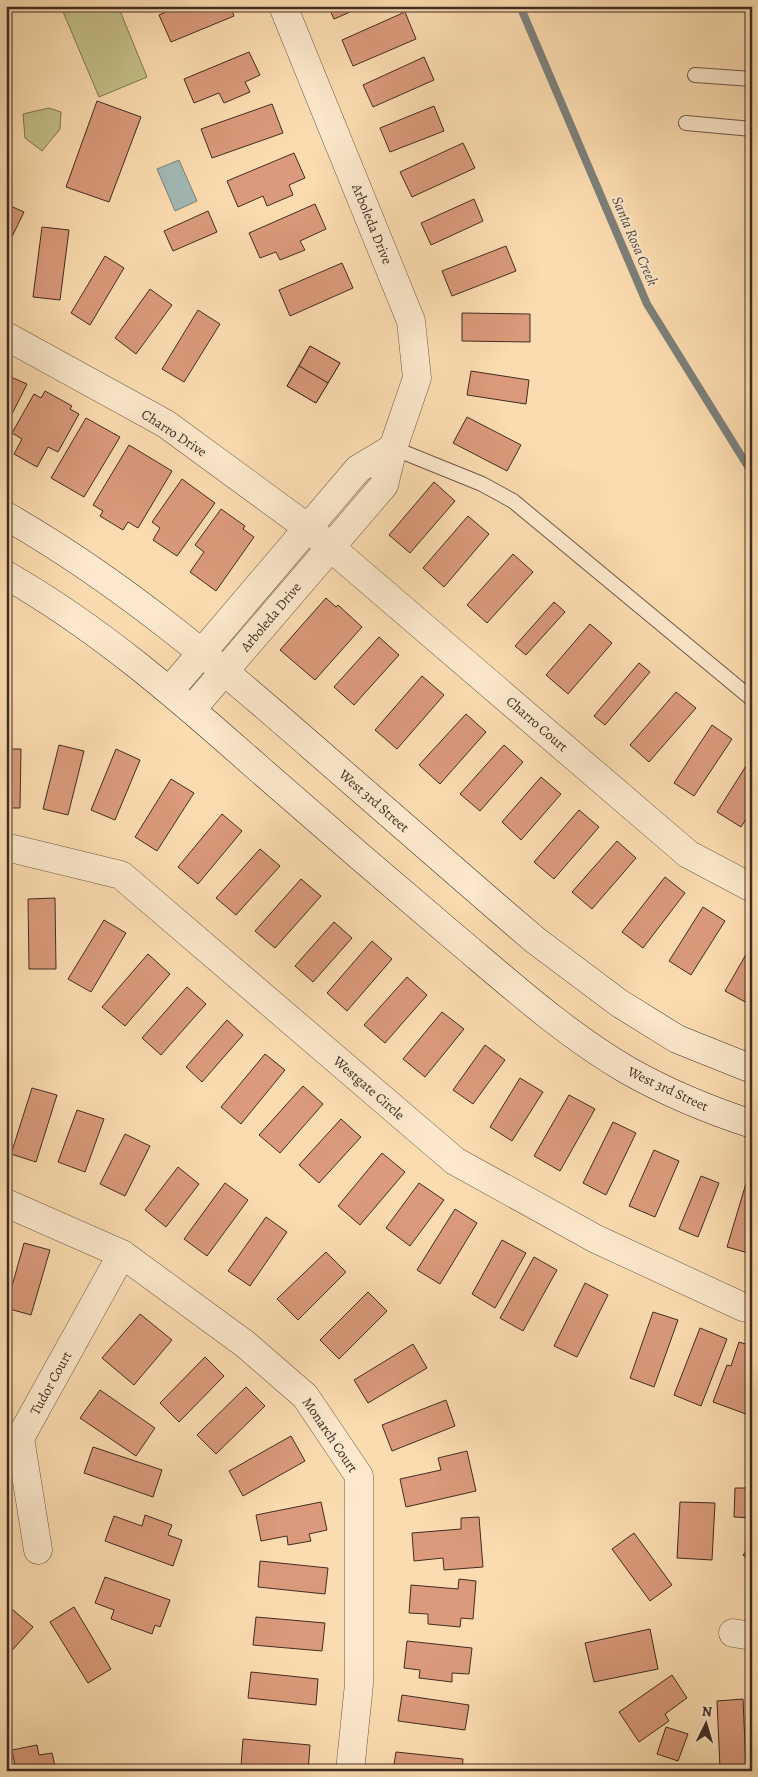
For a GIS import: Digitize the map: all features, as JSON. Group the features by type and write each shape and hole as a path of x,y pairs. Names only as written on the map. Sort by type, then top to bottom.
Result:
{"street":[{"name":"Arboleda Drive","path":"192,710 384,484 393,448 417,378 411,321 283,6"},
{"name":"Charro Drive","path":"6,336 166,424 308,528 330,547"},
{"path":"170,690 358,469 393,448"},
{"name":"West 3rd Street","path":"6,516 46,539 109,580 225,670 500,910 565,963 619,1003 677,1038 752,1069"},
{"name":"Charro Court","path":"330,547 688,854 752,888"},
{"name":"West 3rd Street","path":"6,575 64,610 170,690 355,853 528,1000 582,1040 636,1074 684,1098 752,1124"},
{"name":"Westgate Circle","path":"6,851 14,849 121,875 455,1161 596,1239 743,1307 752,1309"},
{"name":"Monarch Court","path":"6,1203 122,1254 245,1344 305,1396 359,1476 359,1684 350,1771"},
{"name":"Tudor Court","path":"38,1550 20,1438 122,1254"}],"lane":[{"path":"695,75 752,80"},
{"path":"686,123 752,129"},
{"path":"393,448 482,484 513,501 752,699"}],"shaded area":[{"path":"118,6 147,77 99,97 61,7"},
{"path":"49,108 61,112 60,129 42,151 25,138 23,114"}],"water":[{"path":"179,160 197,201 175,211 157,169"}],"building":[{"path":"181,6 230,6 234,16 171,42 159,15"},
{"path":"328,6 364,6 334,19"},
{"path":"405,12 416,39 353,66 342,40"},
{"path":"249,52 260,75 245,82 250,92 224,103 219,93 194,103 184,79"},
{"path":"424,57 434,80 373,107 363,85"},
{"path":"97,101 141,117 109,202 66,187"},
{"path":"272,104 283,133 212,158 201,129"},
{"path":"434,106 444,131 390,152 380,128"},
{"path":"463,143 475,168 412,197 400,172"},
{"path":"294,153 305,178 289,185 293,195 267,206 263,196 238,207 227,181"},
{"path":"474,199 483,221 431,245 421,223"},
{"path":"6,204 24,212 6,249"},
{"path":"315,204 326,229 300,241 305,250 280,260 276,252 260,258 249,233"},
{"path":"208,211 217,232 173,251 164,231"},
{"path":"42,227 69,230 60,300 33,297"},
{"path":"506,246 516,271 452,296 442,271"},
{"path":"105,256 124,268 90,325 71,313"},
{"path":"342,263 353,288 290,316 279,290"},
{"path":"150,289 172,305 136,354 115,338"},
{"path":"198,310 220,324 184,382 162,369"},
{"path":"462,313 530,314 530,342 462,341"},
{"path":"310,346 340,363 316,403 287,386"},
{"path":"310,346 340,363 328,383 299,366"},
{"path":"299,366 328,383 316,403 287,386"},
{"path":"471,371 529,380 526,404 467,395"},
{"path":"6,375 27,384 6,426"},
{"path":"45,391 72,406 70,409 79,414 58,452 48,447 37,467 14,454 22,439 12,433 34,394 41,398"},
{"path":"467,417 521,445 507,471 453,443"},
{"path":"86,418 120,437 84,497 51,478"},
{"path":"129,445 172,471 138,528 128,522 123,530 100,516 103,511 93,505"},
{"path":"182,479 215,503 177,556 153,540 160,528 152,522"},
{"path":"434,482 455,501 410,553 389,535"},
{"path":"221,509 245,526 243,529 254,537 216,591 190,572 204,552 195,545"},
{"path":"468,516 489,534 444,587 423,568"},
{"path":"513,554 533,572 487,623 467,605"},
{"path":"326,598 336,607 338,605 362,627 315,680 280,650"},
{"path":"554,602 565,612 526,655 515,646"},
{"path":"590,624 612,643 568,694 546,675"},
{"path":"379,637 399,655 354,705 334,687"},
{"path":"639,663 650,672 605,725 594,716"},
{"path":"422,676 444,695 397,749 375,730"},
{"path":"676,692 696,708 649,762 630,745"},
{"path":"466,714 486,732 440,784 419,765"},
{"path":"712,725 732,739 694,796 674,783"},
{"path":"59,745 84,751 68,815 43,809"},
{"path":"504,745 523,762 480,811 460,794"},
{"path":"6,749 21,749 20,808 6,808"},
{"path":"116,749 140,760 115,820 91,810"},
{"path":"746,766 752,769 752,810 741,827 717,812"},
{"path":"541,777 561,794 521,840 502,822"},
{"path":"171,779 194,793 157,851 135,837"},
{"path":"579,810 599,827 554,879 534,862"},
{"path":"222,814 242,831 198,884 178,867"},
{"path":"617,841 636,858 592,909 572,892"},
{"path":"260,849 280,866 236,915 216,898"},
{"path":"665,877 685,893 643,948 622,932"},
{"path":"301,879 321,896 275,948 255,931"},
{"path":"55,898 56,969 29,969 28,899"},
{"path":"703,907 725,921 691,975 669,961"},
{"path":"104,920 126,933 91,992 68,979"},
{"path":"334,922 352,938 313,982 295,966"},
{"path":"372,941 392,959 347,1011 327,993"},
{"path":"752,944 752,1000 749,1004 725,991"},
{"path":"148,954 170,974 125,1026 102,1007"},
{"path":"407,977 427,995 385,1043 364,1025"},
{"path":"187,987 206,1004 161,1055 142,1038"},
{"path":"442,1012 464,1029 425,1077 403,1059"},
{"path":"227,1020 243,1035 202,1082 186,1067"},
{"path":"485,1045 505,1060 473,1104 453,1090"},
{"path":"265,1054 285,1070 241,1124 221,1107"},
{"path":"520,1078 543,1092 512,1141 490,1127"},
{"path":"303,1086 323,1104 280,1153 259,1135"},
{"path":"32,1088 57,1095 36,1162 11,1154"},
{"path":"569,1095 595,1109 560,1171 534,1156"},
{"path":"77,1110 104,1119 85,1172 58,1162"},
{"path":"341,1119 361,1137 319,1183 299,1165"},
{"path":"613,1122 636,1133 606,1195 583,1183"},
{"path":"125,1134 150,1146 125,1196 100,1184"},
{"path":"654,1150 679,1161 655,1217 629,1206"},
{"path":"382,1153 405,1172 360,1225 338,1206"},
{"path":"178,1167 199,1184 166,1227 145,1210"},
{"path":"701,1176 719,1183 698,1237 679,1229"},
{"path":"747,1180 752,1182 752,1254 727,1247"},
{"path":"225,1183 248,1200 207,1256 184,1239"},
{"path":"419,1183 444,1200 410,1246 386,1228"},
{"path":"455,1209 477,1223 440,1284 417,1270"},
{"path":"266,1217 287,1232 250,1286 228,1271"},
{"path":"502,1240 526,1253 495,1308 472,1294"},
{"path":"24,1243 50,1250 31,1315 6,1308"},
{"path":"326,1252 346,1272 298,1320 277,1299"},
{"path":"534,1257 557,1270 523,1331 500,1318"},
{"path":"585,1283 608,1295 577,1357 554,1346"},
{"path":"368,1292 387,1311 339,1359 320,1340"},
{"path":"653,1312 678,1320 654,1387 630,1378"},
{"path":"140,1314 172,1340 134,1385 102,1358"},
{"path":"700,1328 727,1339 701,1406 674,1395"},
{"path":"739,1342 752,1346 752,1398 746,1414 713,1402 727,1365 731,1366"},
{"path":"413,1344 427,1368 368,1403 354,1380"},
{"path":"205,1357 224,1376 179,1422 160,1403"},
{"path":"246,1387 265,1406 216,1454 197,1435"},
{"path":"100,1390 155,1428 136,1456 80,1418"},
{"path":"446,1400 455,1426 392,1451 382,1425"},
{"path":"291,1436 305,1461 243,1496 229,1471"},
{"path":"93,1447 162,1470 153,1497 84,1473"},
{"path":"467,1451 476,1491 406,1507 400,1479 441,1470 438,1458"},
{"path":"735,1488 752,1488 752,1518 734,1517"},
{"path":"321,1502 327,1530 309,1534 311,1541 288,1545 287,1536 261,1541 256,1515"},
{"path":"680,1502 715,1503 712,1560 677,1558"},
{"path":"145,1515 172,1525 168,1535 182,1540 173,1566 105,1541 114,1516 142,1526"},
{"path":"479,1517 483,1567 444,1570 443,1558 414,1561 412,1533 461,1529 461,1518"},
{"path":"634,1533 672,1585 650,1601 612,1549"},
{"path":"752,1544 752,1562 743,1555"},
{"path":"260,1561 328,1568 325,1594 258,1587"},
{"path":"105,1577 170,1600 160,1627 155,1625 152,1634 111,1619 114,1610 95,1603"},
{"path":"459,1579 476,1581 473,1619 461,1618 460,1627 428,1624 428,1614 409,1613 411,1585 458,1589"},
{"path":"6,1604 33,1627 6,1657"},
{"path":"74,1607 111,1669 88,1683 50,1622"},
{"path":"256,1617 325,1623 322,1651 253,1645"},
{"path":"650,1629 658,1669 594,1682 585,1643"},
{"path":"407,1641 472,1648 469,1674 452,1673 452,1682 419,1678 420,1670 404,1668"},
{"path":"251,1672 318,1679 316,1705 248,1698"},
{"path":"672,1675 687,1698 665,1714 669,1721 639,1742 619,1712"},
{"path":"402,1695 469,1705 465,1730 398,1721"},
{"path":"743,1699 746,1767 720,1768 717,1701"},
{"path":"666,1727 688,1734 678,1761 657,1754"},
{"path":"243,1739 310,1745 308,1771 241,1766"},
{"path":"37,1745 39,1755 52,1753 56,1771 16,1771 12,1750"},
{"path":"396,1752 463,1759 462,1771 393,1771"}],"waterway":[{"name":"Santa Rosa Creek","path":"520,6 647,304 752,473"}]}
